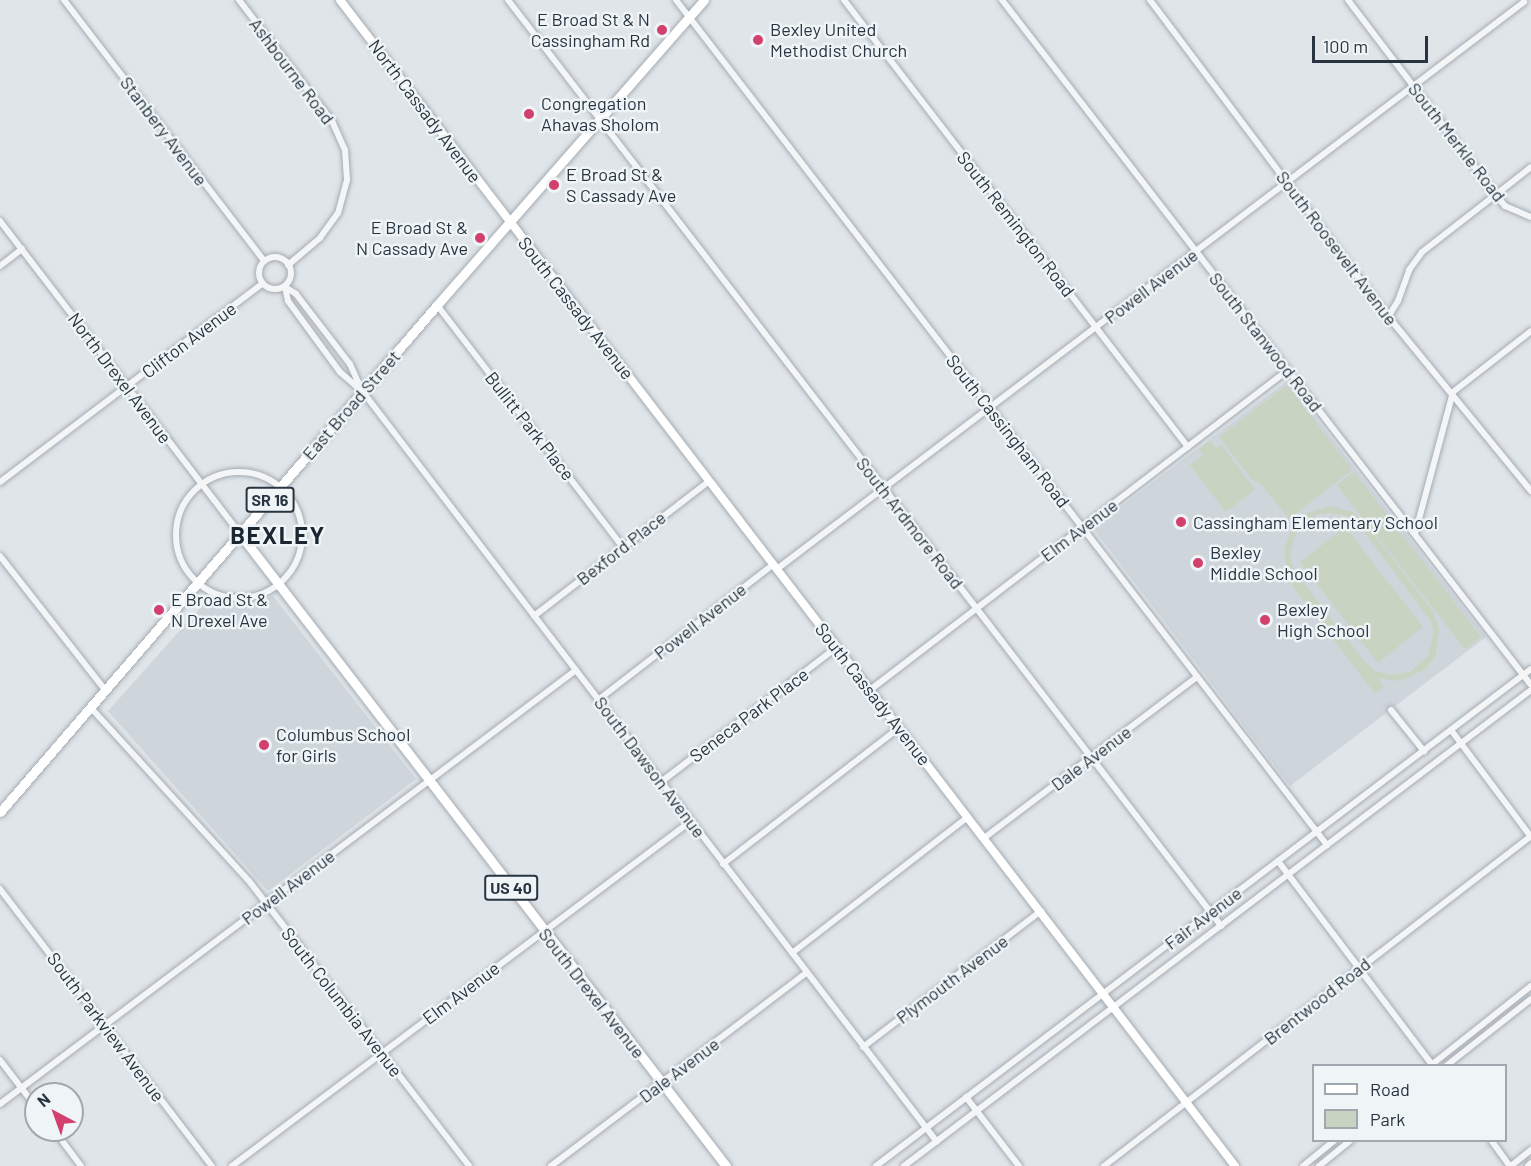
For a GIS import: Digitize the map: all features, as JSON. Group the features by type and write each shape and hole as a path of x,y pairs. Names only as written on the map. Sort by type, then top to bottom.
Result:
{"main road":[{"name":"East Broad Street","path":"0,812 437,305 704,0"},
{"name":"South Drexel Avenue","path":"240,534 726,1166"}],"street":[{"name":"Stanbery Avenue","path":"64,0 264,261"},
{"name":"Ashbourne Road","path":"239,0 332,121 345,150 347,180 338,213 320,238 288,265"},
{"name":"North Cassady Avenue","path":"340,0 510,222"},
{"name":"South Ardmore Road","path":"507,0 1221,926"},
{"name":"South Cassingham Road","path":"676,0 1327,845"},
{"name":"South Remington Road","path":"844,0 1188,447"},
{"name":"South Stanwood Road","path":"1002,0 1531,684"},
{"name":"South Roosevelt Avenue","path":"1150,0 1388,317 1531,491"},
{"name":"South Merkle Road","path":"1348,0 1505,206 1531,217"},
{"path":"1523,1 1531,4"},
{"name":"Powell Avenue","path":"598,700 884,488 1523,1"},
{"path":"1388,317 1415,260 1430,245 1531,167"},
{"name":"North Drexel Avenue","path":"0,221 240,534"},
{"name":"South Cassady Avenue","path":"510,222 1041,910 1235,1166"},
{"path":"0,266 22,249"},
{"path":"285,286 271,290 262,284 258,270 264,261 280,258 288,265 291,276 285,286 288,301 340,372 363,392"},
{"name":"Clifton Avenue","path":"0,482 262,284"},
{"path":"285,286 296,294 350,364 363,392"},
{"name":"Bullitt Park Place","path":"437,305 623,547"},
{"path":"1415,534 1451,396 1531,332"},
{"name":"Elm Avenue","path":"870,690 1288,370"},
{"name":"South Dawson Avenue","path":"363,392 937,1142"},
{"path":"241,471 262,476 281,487 297,508 301,519 303,543 295,565 279,585 260,595 238,598 217,595 198,583 181,560 176,532 183,505 201,484 223,474 241,471"},
{"name":"Bexford Place","path":"534,616 709,481"},
{"path":"0,556 106,690"},
{"name":"Seneca Park Place","path":"661,782 837,647"},
{"name":"Fair Avenue","path":"876,1166 1531,669"},
{"name":"Powell Avenue","path":"0,1104 576,670"},
{"name":"Dale Avenue","path":"984,838 1197,676"},
{"name":"Fair Avenue","path":"904,1166 1531,690"},
{"name":"South Columbia Avenue","path":"91,708 224,852 267,903 469,1166"},
{"path":"1391,710 1424,751"},
{"path":"723,864 899,728"},
{"path":"1451,730 1531,836"},
{"path":"792,953 968,816"},
{"name":"Elm Avenue","path":"232,1166 691,821"},
{"name":"Brentwood Road","path":"1104,1166 1531,836"},
{"path":"1278,861 1431,1064"},
{"name":"South Parkview Avenue","path":"0,889 212,1166"},
{"name":"Plymouth Avenue","path":"863,1047 1041,910"},
{"name":"Dale Avenue","path":"551,1166 806,973"},
{"path":"1433,1064 1531,986"},
{"path":"1447,1064 1531,999"},
{"path":"0,1060 24,1092"},
{"path":"966,1097 1020,1166"},
{"path":"63,1142 81,1166"},
{"path":"1303,1166 1333,1142"},
{"path":"1318,1166 1348,1142"},
{"path":"1492,1142 1510,1166 1531,1150"}],"shaded area":[{"path":"1287,381 1486,637 1290,786 1093,528"},
{"name":"Columbus School for Girls","path":"273,596 416,779 268,891 108,711 209,598 235,605 254,604"}],"green space":[{"path":"1287,385 1352,470 1289,519 1260,483 1253,481 1219,437"},
{"path":"1210,441 1216,448 1221,444 1255,490 1226,512 1190,465 1203,456 1199,449"},
{"path":"1354,472 1481,637 1465,649 1337,485"},
{"path":"1330,506 1353,512 1365,523 1432,610 1439,628 1436,654 1426,669 1400,681 1377,678 1384,687 1375,694 1290,583 1293,580 1286,566 1284,550 1293,525 1304,514","holes":["1328,513 1347,516 1361,527 1431,622 1434,632 1428,656 1410,672 1390,675 1375,671 1365,662 1294,571 1290,553 1297,530 1315,515"]},
{"path":"1345,527 1423,627 1378,663 1300,562"}],"place":[{"name":"E Broad St & N Cassingham Rd","path":"662,30"},
{"name":"Bexley United Methodist Church","path":"758,40"},
{"name":"Congregation Ahavas Sholom","path":"529,114"},
{"name":"E Broad St & S Cassady Ave","path":"554,185"},
{"name":"E Broad St & N Cassady Ave","path":"480,238"},
{"name":"Cassingham Elementary School","path":"1181,522"},
{"name":"Bexley Middle School","path":"1198,563"},
{"name":"E Broad St & N Drexel Ave","path":"159,610"},
{"name":"Bexley High School","path":"1265,620"},
{"name":"Columbus School for Girls","path":"264,745"}],"district":[{"name":"BEXLEY","path":"278,535"}]}
